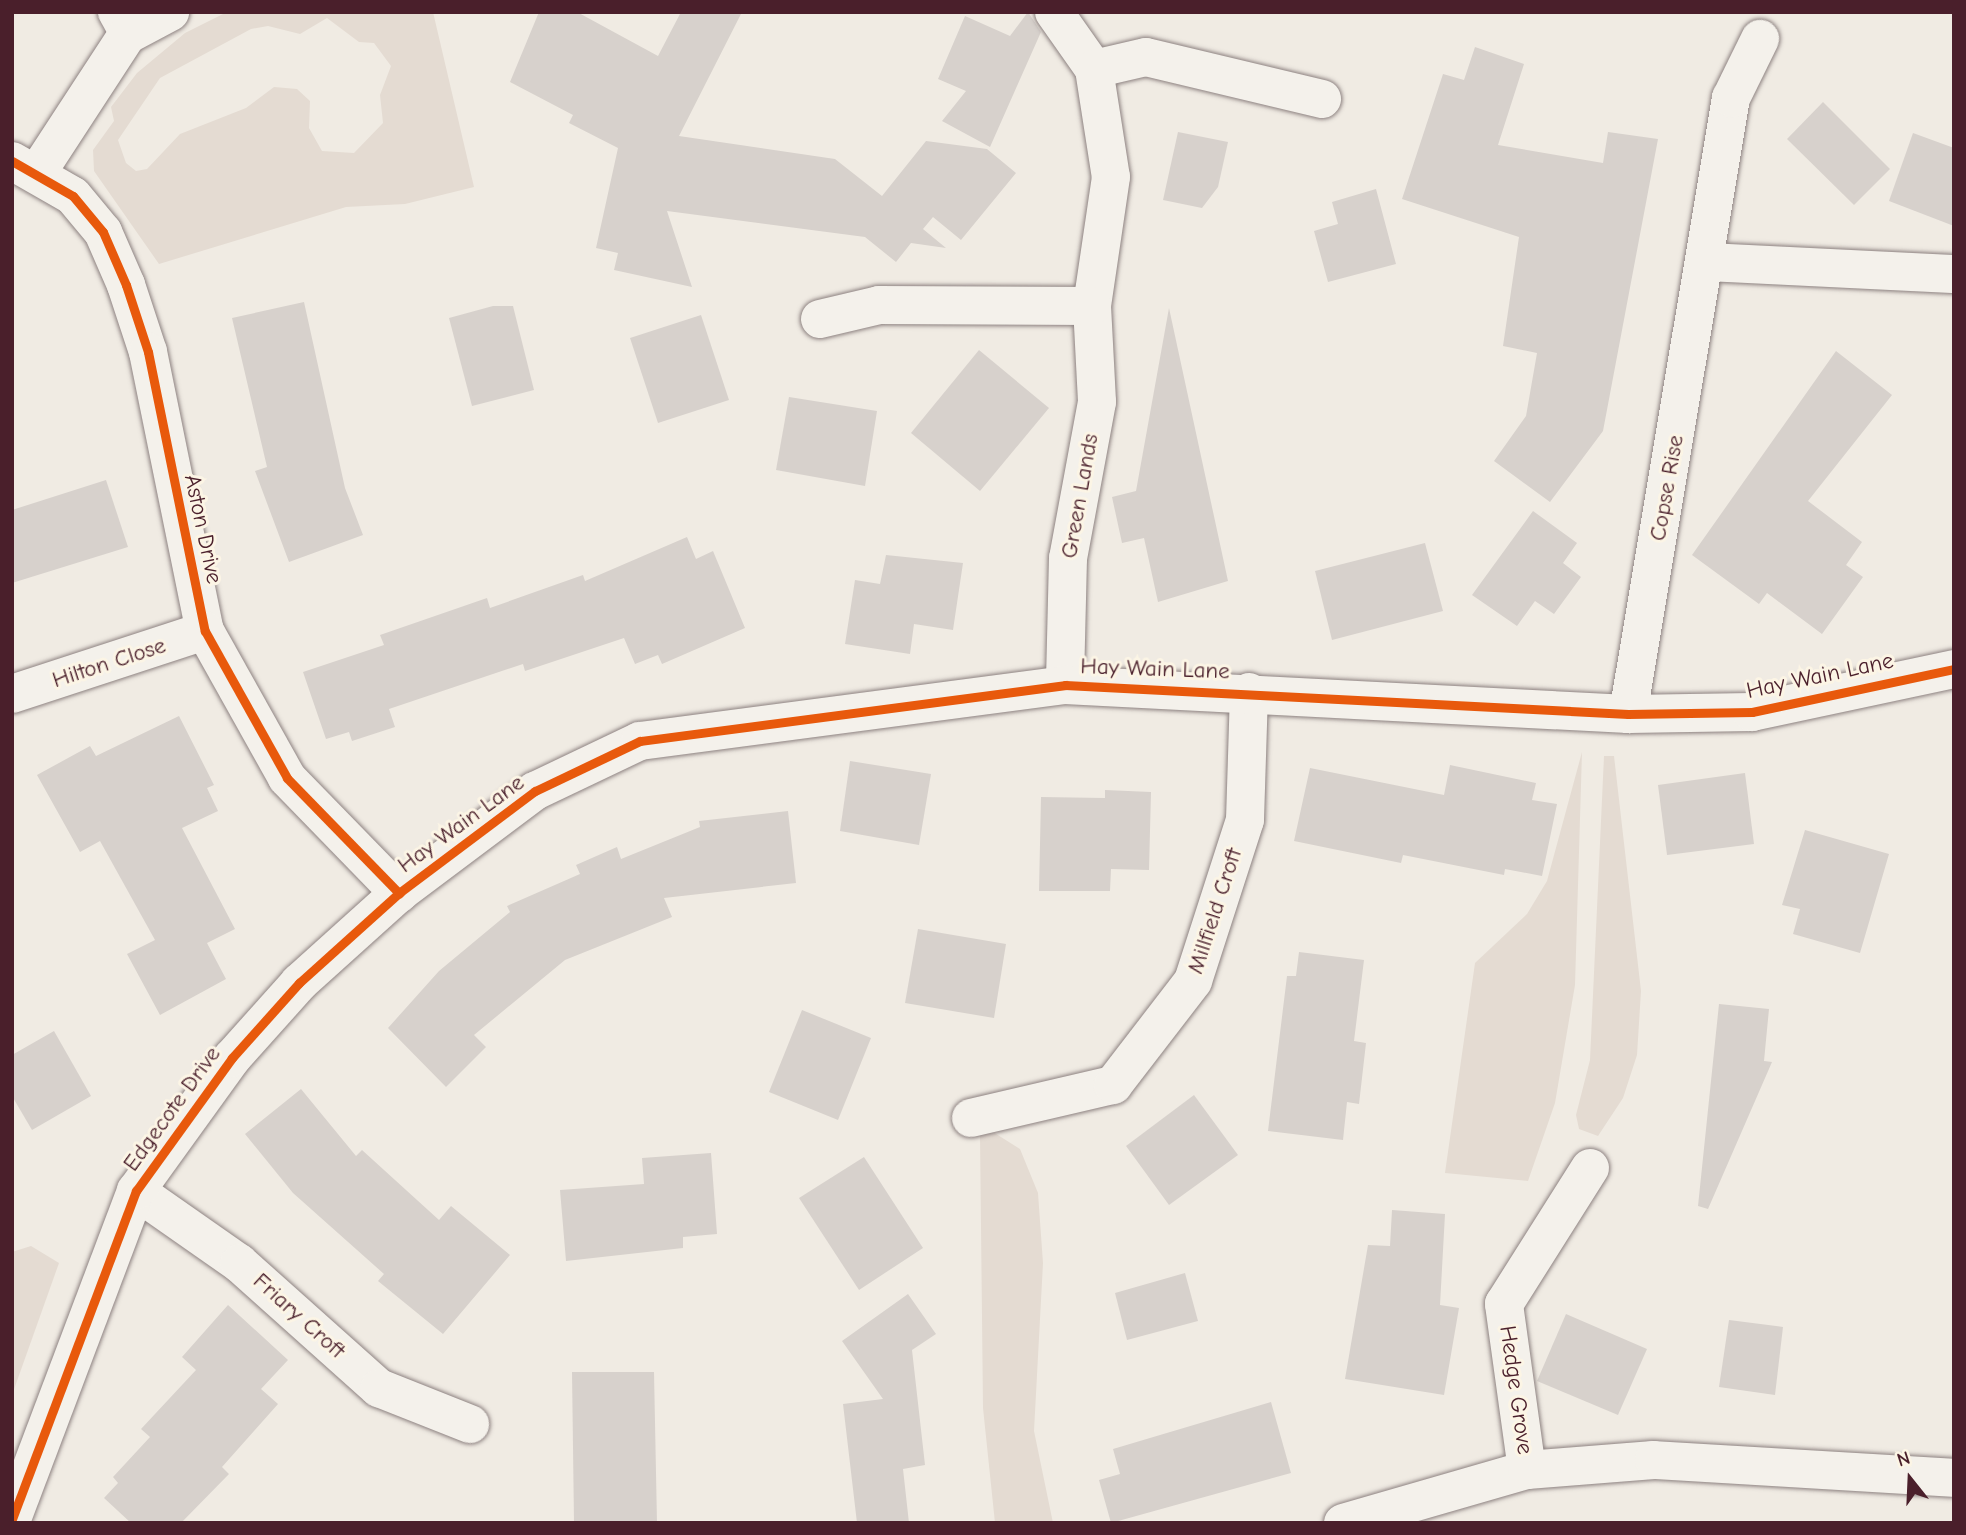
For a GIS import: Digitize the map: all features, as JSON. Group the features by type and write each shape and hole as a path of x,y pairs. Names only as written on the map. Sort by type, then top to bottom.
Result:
{"street":[{"path":"25,167 120,24 170,12"},
{"name":"Green Lands","path":"1054,12 1094,69 1111,177 1092,306 1097,402 1068,558 1065,685"},
{"name":"Copse Rise","path":"1628,714 1706,262 1731,99 1760,39"},
{"path":"1094,69 1146,57 1322,99"},
{"name":"Aston Drive","path":"25,167 73,196 103,232 127,285 148,352 205,631 287,778 399,893"},
{"path":"1706,262 1954,274"},
{"path":"820,319 879,305 1092,306"},
{"name":"Hilton Close","path":"12,694 205,631"},
{"name":"Hay Wain Lane","path":"399,893 535,791 640,741 1065,685 1249,692 1628,714 1752,712 1954,669"},
{"name":"Millfield Croft","path":"971,1118 1113,1085 1193,981 1245,820 1249,692"},
{"name":"Edgecote Drive","path":"12,1519 136,1191 232,1058 299,983 399,893"},
{"name":"Hedge Grove","path":"1527,1470 1504,1304 1590,1168"},
{"name":"Friary Croft","path":"136,1191 239,1263 379,1388 470,1424"},
{"path":"1343,1523 1527,1470 1654,1460 1954,1478"}],"shaded area":[{"path":"227,12 433,12 474,187 405,204 346,207 159,264 94,171 93,150 114,121 111,107 137,73 185,33","holes":["327,18 359,42 374,43 391,66 380,95 383,123 354,153 322,151 309,128 310,101 297,89 274,87 246,108 180,134 147,169 136,171 126,163 118,140 160,78 251,29 268,26 300,34"]},
{"path":"1582,752 1575,985 1555,1103 1528,1181 1445,1173 1475,963 1527,914 1547,881"},
{"path":"1604,756 1614,756 1641,991 1637,1055 1623,1098 1598,1136 1579,1129 1576,1115 1590,1060"},
{"path":"993,1132 1020,1149 1038,1193 1043,1263 1034,1431 1053,1523 995,1523 983,1408 980,1135"},
{"path":"31,1246 59,1263 12,1395 12,1252"}],"building":[{"path":"539,12 577,12 658,56 681,12 742,12 679,136 835,159 882,196 926,141 987,149 1016,173 961,240 933,217 923,229 946,248 911,243 896,262 865,237 667,211 692,287 614,270 618,253 596,248 618,148 569,123 573,115 510,82"},
{"path":"1028,12 1041,32 990,147 942,121 966,91 938,79 965,16 1010,36"},
{"path":"1475,47 1524,64 1498,145 1603,163 1608,132 1658,139 1603,431 1550,502 1494,461 1526,416 1537,353 1503,346 1519,237 1402,199 1443,74 1464,80"},
{"path":"1823,102 1890,169 1854,205 1787,139"},
{"path":"1178,132 1228,142 1218,187 1202,208 1163,200"},
{"path":"1913,133 1954,148 1954,226 1889,201"},
{"path":"1376,189 1396,264 1328,282 1314,231 1338,224 1332,202"},
{"path":"304,302 345,488 363,535 289,562 255,471 267,467 232,318"},
{"path":"493,306 513,306 534,390 472,406 449,318"},
{"path":"1169,308 1228,581 1158,602 1144,538 1122,543 1112,497 1136,491"},
{"path":"701,315 729,400 658,423 630,338"},
{"path":"979,350 1049,408 980,491 911,433"},
{"path":"1836,351 1892,395 1808,501 1862,542 1846,565 1863,577 1822,634 1767,593 1759,604 1692,555"},
{"path":"789,397 877,411 865,486 776,470"},
{"path":"106,480 128,547 12,583 12,510"},
{"path":"1533,511 1577,543 1563,563 1581,577 1554,614 1535,601 1517,626 1472,595"},
{"path":"687,537 696,559 713,551 745,628 662,664 658,655 635,664 624,638 525,671 523,664 389,709 395,727 352,741 349,732 326,739 303,672 384,645 380,635 487,598 490,608 583,575 585,581"},
{"path":"1425,543 1443,611 1332,640 1315,571"},
{"path":"886,555 963,563 953,630 914,624 910,654 845,644 855,580 880,584"},
{"path":"179,716 214,785 207,788 218,811 182,828 235,929 207,943 226,979 160,1015 127,954 155,940 100,841 80,852 37,775 90,746 96,756"},
{"path":"850,761 931,774 919,845 840,831"},
{"path":"1450,765 1536,783 1532,800 1557,804 1542,876 1505,869 1504,875 1403,855 1401,863 1294,841 1310,768 1444,795"},
{"path":"1745,773 1754,844 1667,855 1658,785"},
{"path":"1105,790 1151,792 1149,870 1111,869 1110,891 1039,891 1041,797 1105,798"},
{"path":"788,811 796,883 664,898 672,917 565,960 474,1035 486,1047 446,1087 388,1028 439,971 510,912 507,906 580,874 576,865 617,847 621,859 700,827 699,821"},
{"path":"1805,830 1889,854 1860,953 1793,934 1800,909 1782,905"},
{"path":"918,929 1006,944 994,1018 905,1003"},
{"path":"1299,952 1364,960 1354,1041 1366,1043 1359,1104 1347,1102 1343,1140 1268,1131 1287,976 1296,976"},
{"path":"1719,1004 1769,1009 1764,1061 1772,1062 1708,1209 1698,1206"},
{"path":"802,1010 871,1038 838,1120 769,1092"},
{"path":"54,1031 91,1096 32,1130 12,1096 12,1055"},
{"path":"301,1089 356,1156 362,1150 439,1220 451,1206 510,1255 443,1334 378,1281 384,1274 293,1193 245,1134"},
{"path":"1194,1095 1238,1155 1169,1205 1126,1146"},
{"path":"711,1153 717,1234 683,1237 683,1248 566,1261 560,1190 644,1184 642,1158"},
{"path":"864,1157 923,1248 859,1290 799,1198"},
{"path":"1392,1210 1445,1214 1440,1305 1459,1308 1444,1395 1345,1379 1368,1245 1390,1246"},
{"path":"1185,1273 1198,1321 1127,1340 1115,1293"},
{"path":"908,1294 936,1334 912,1350 925,1465 903,1469 909,1523 857,1523 843,1404 883,1399 842,1341"},
{"path":"228,1305 288,1360 261,1389 278,1404 222,1467 229,1474 181,1523 131,1523 104,1498 118,1483 113,1477 150,1437 141,1429 196,1370 182,1357"},
{"path":"1566,1314 1647,1349 1618,1415 1537,1381"},
{"path":"1729,1320 1783,1327 1775,1395 1719,1387"},
{"path":"572,1372 654,1372 657,1523 574,1523"},
{"path":"1271,1402 1291,1473 1111,1523 1099,1480 1120,1474 1113,1449"}],"cycle path":[{"path":"12,161 73,196 103,232 126,285 148,352 205,631 287,778 399,893"},
{"path":"12,1519 136,1191 232,1058 299,983 399,893 535,791 640,741 1065,685 1628,714 1752,712 1954,669"}]}
